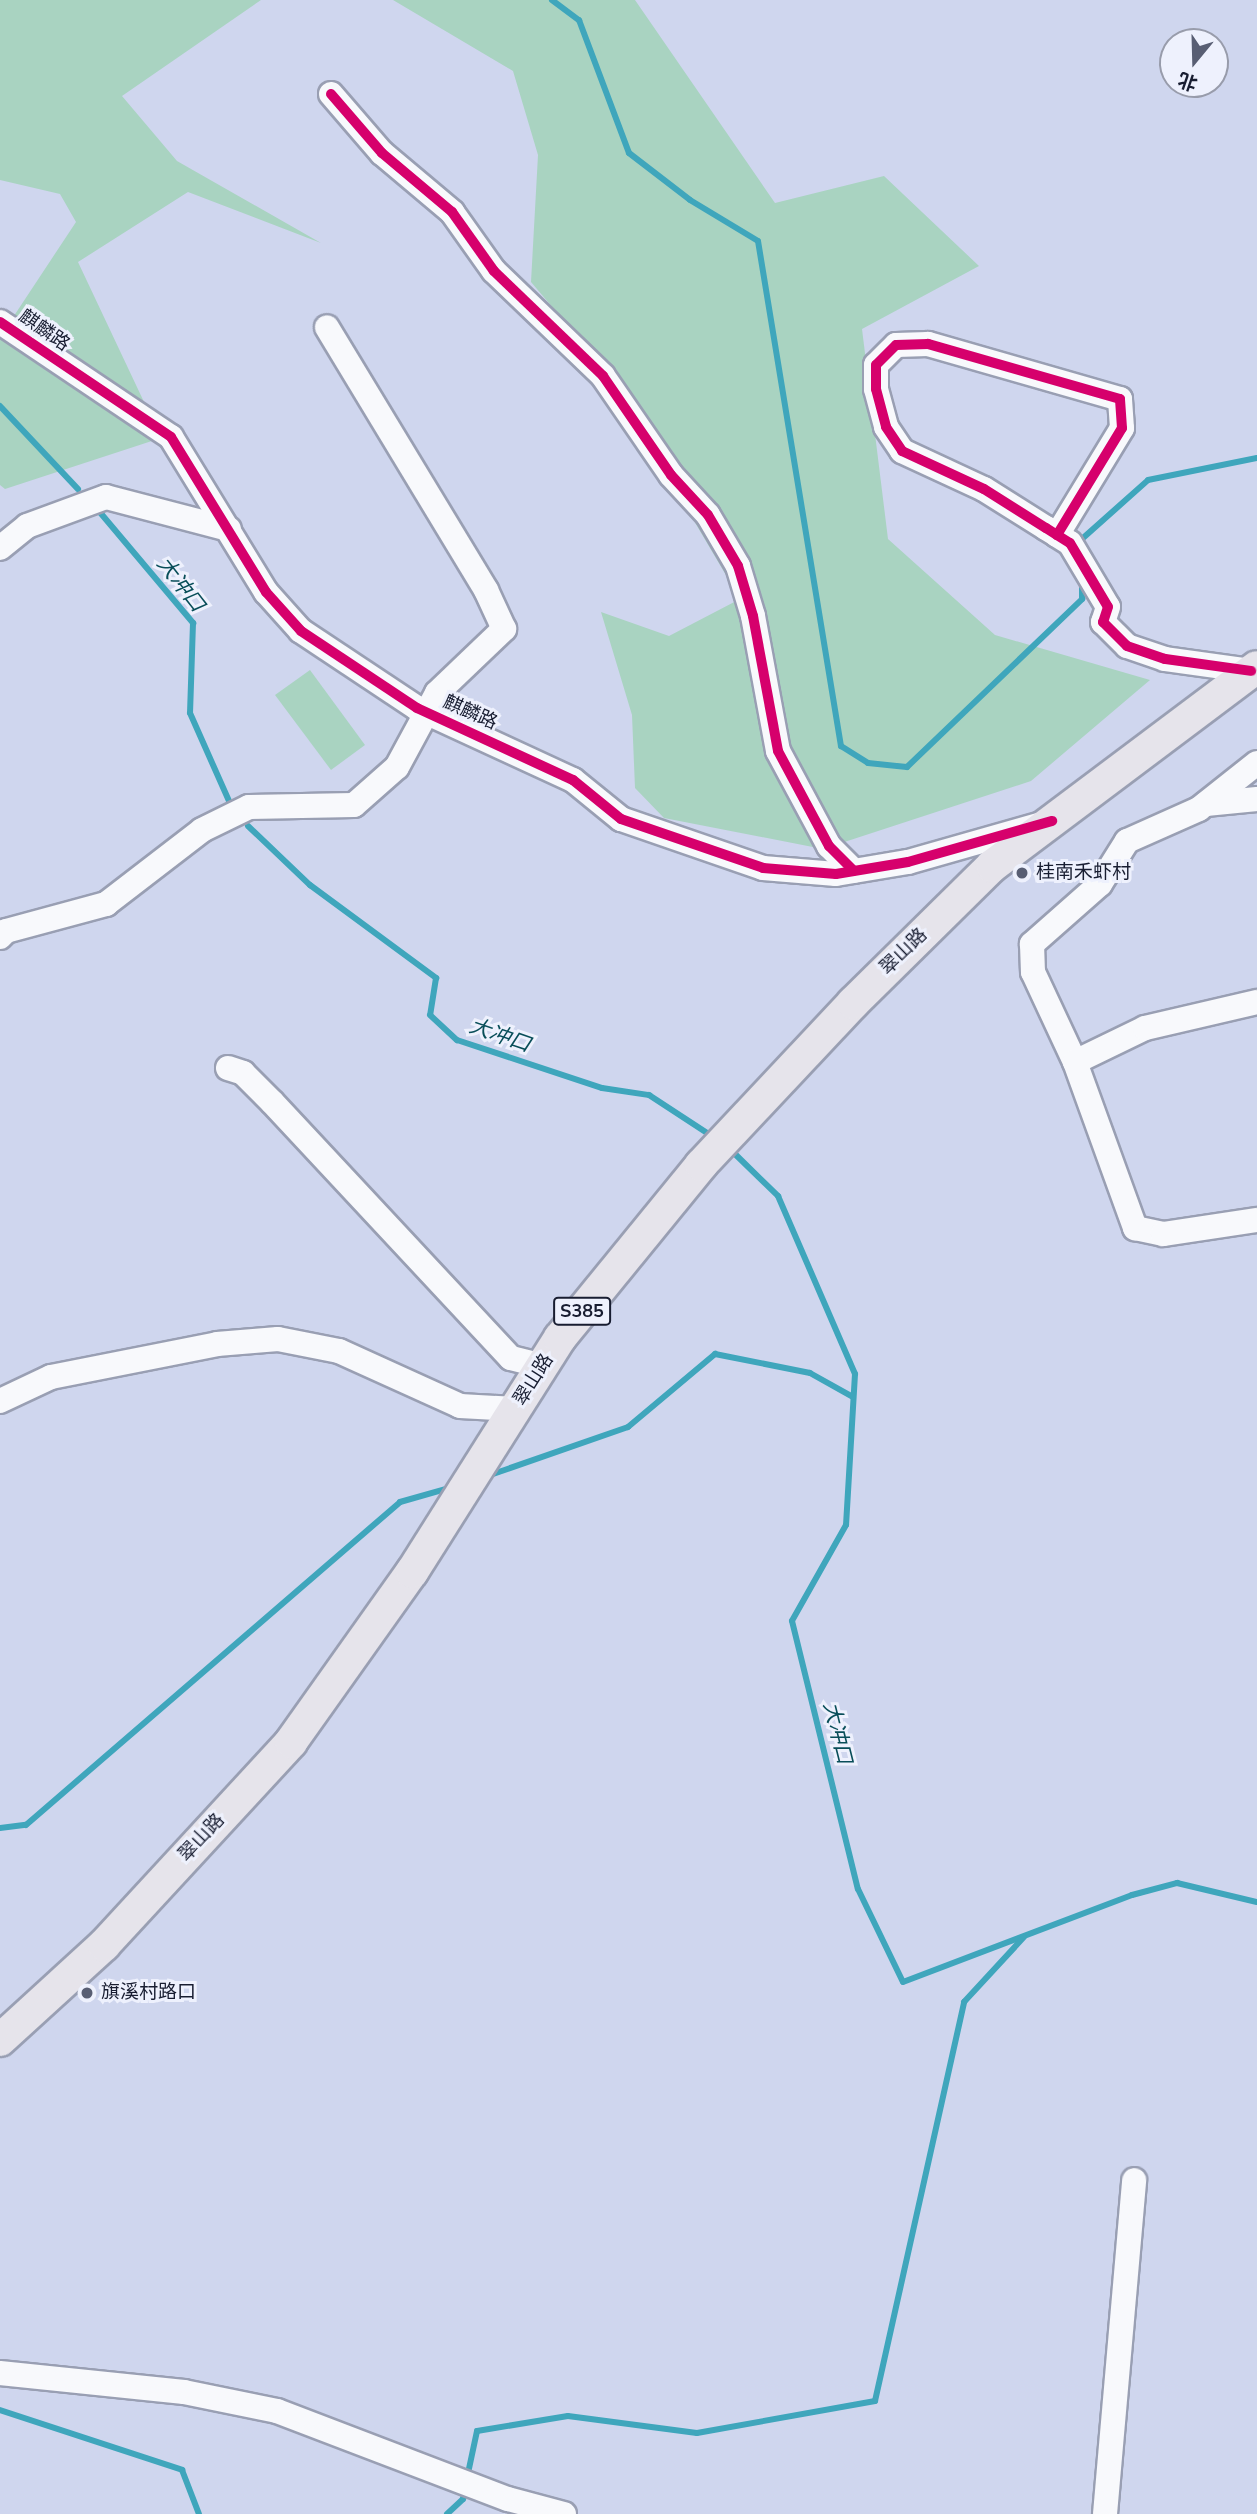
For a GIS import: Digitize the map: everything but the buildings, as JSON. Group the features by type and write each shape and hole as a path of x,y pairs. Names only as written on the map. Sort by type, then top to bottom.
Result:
{"main road":[{"name":"翠山路","path":"0,2040 103,1945 291,1742 412,1573 542,1366 701,1165 853,1003 992,866 1254,669"}],"street":[{"path":"331,94 382,153 452,212 494,271 603,376 649,447 708,515 738,566 778,751 829,846 854,871"},
{"name":"麒麟路","path":"0,322 171,437 265,592 302,631 426,712 573,780 621,819 692,846 763,868 854,871 908,862 1052,821"},
{"path":"0,937 6,930 106,904 202,831 249,807 354,805 397,767 437,693 503,629 486,590 327,327"},
{"path":"1057,536 1122,428 1121,399 928,344 896,345 876,365 876,389 886,427 902,451 984,489 1057,536 1092,574 1108,607 1103,622 1127,646 1166,659 1254,669"},
{"path":"0,548 27,526 106,497 229,529"},
{"path":"1257,764 1206,804 1127,841 1100,884 1032,944 1033,972 1076,1062 1135,1228 1163,1234 1257,1220"},
{"path":"1206,804 1257,799"},
{"path":"1076,1062 1145,1028 1257,1002"},
{"path":"228,1068 243,1073 272,1102 511,1358 542,1366"},
{"path":"0,1401 51,1377 217,1345 278,1339 339,1351 460,1405 515,1409"},
{"path":"1105,2514 1134,2180"},
{"path":"0,2373 184,2392 277,2412 460,2478 508,2499 564,2514"}],"green space":[{"path":"0,0 261,0 122,96 177,161 321,243 188,192 78,262 161,438 5,489 0,485 0,337 76,222 60,194 0,180"},
{"path":"393,0 635,0 775,203 884,176 979,266 862,329 888,539 995,635 1150,680 1031,781 823,849 664,818 635,788 632,715 601,612 669,636 740,599 604,368 531,282 538,155 513,71"},
{"path":"310,670 365,745 331,770 275,695"}],"waterway":[{"path":"552,0 579,20 629,153 690,200 758,241 841,746 868,763 907,767 1082,599 1082,585"},
{"name":"大冲口","path":"0,406 78,489"},
{"path":"1083,538 1148,480 1257,458"},
{"name":"大冲口","path":"98,510 193,623 190,713 232,808"},
{"name":"大冲口","path":"248,826 310,885 436,978 430,1015 457,1040 602,1088 649,1095 707,1133"},
{"name":"大冲口","path":"736,1155 778,1196 855,1374 846,1525 792,1621 858,1889 903,1982 1132,1895 1177,1883 1257,1902"},
{"path":"493,1474 628,1427 715,1354 810,1373 853,1397"},
{"path":"0,1828 26,1825 400,1502 446,1489"},
{"path":"467,2478 477,2431 568,2416 697,2433 875,2401 964,2002 1024,1937"},
{"path":"0,2410 182,2470 199,2514"},
{"path":"447,2514 463,2499 465,2488"}],"cycle path":[{"path":"331,94 382,153 452,212 494,271 603,376 671,475 708,515 738,566 753,616 778,751 829,846 854,871"},
{"path":"0,322 171,437 266,592 301,631 417,708 573,780 621,819 763,868 836,874 908,862 1052,821"},
{"path":"1057,535 1122,428 1120,399 928,344 896,345 876,365 876,389 886,427 902,451 984,489 1057,535 1070,543 1108,607 1103,622 1127,646 1165,659 1251,671"}],"place":[{"name":"桂南禾虾村","path":"1022,873"},
{"name":"旗溪村路口","path":"87,1993"}]}
